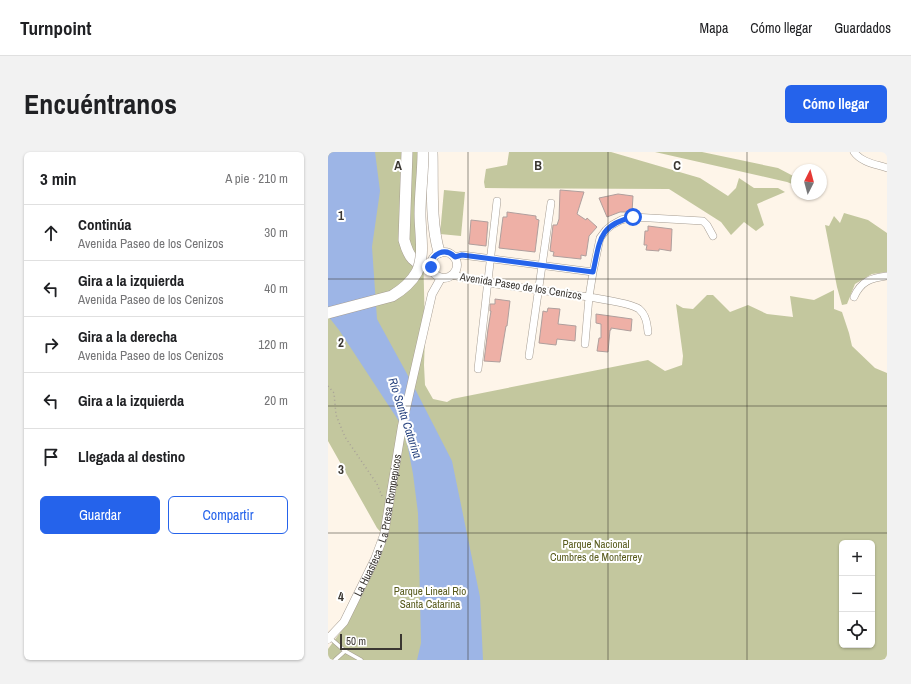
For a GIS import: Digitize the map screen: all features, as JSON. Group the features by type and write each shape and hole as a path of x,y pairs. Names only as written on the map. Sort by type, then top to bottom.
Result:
{"main road":[{"path":"407,152 404,240 412,259 417,264 431,267"},
{"path":"328,309 380,295 391,290 402,282 411,269 415,258 416,184 419,152"},
{"path":"328,313 392,296 406,286 417,272 421,258 420,213 423,152"},
{"path":"432,152 434,220 439,252"}],"street":[{"path":"854,152 858,157 866,161 887,168"},
{"path":"478,369 497,201"},
{"path":"529,356 551,203"},
{"name":"Avenida Paseo de los Cenizos","path":"589,297 600,238 606,230 621,220 633,217 701,221 707,225 713,236"},
{"path":"439,252 448,252 457,260 457,268 449,277 441,278 435,274 431,267 433,258 439,252"},
{"name":"Avenida Paseo de los Cenizos","path":"455,257 462,255 593,272"},
{"name":"Avenida Paseo de los Cenizos","path":"452,275 488,283 589,297 636,307 644,315 648,332"},
{"path":"854,297 857,289 862,283 887,276"},
{"name":"La Huasteca - La Presa Rompepicos","path":"328,638 344,622 375,559 384,535 402,426 432,294 441,278"},
{"path":"585,344 589,297"}],"lane":[{"path":"328,638 345,651 361,660"},
{"path":"335,660 345,651"}],"path":[{"path":"328,386 334,393 336,415 345,437 377,484 382,496 389,506"}],"green space":[{"path":"328,152 421,152 425,336 424,365 425,385 433,399 447,402 452,399 648,360 665,371 682,365 683,356 676,304 683,308 693,309 707,295 713,295 730,312 748,305 767,314 793,317 790,296 814,300 834,290 834,309 842,312 852,346 875,368 887,373 887,660 328,660 328,649 351,615 386,538 377,528 328,441"},
{"path":"509,152 611,152 700,178 728,196 736,188 739,178 754,188 778,188 785,192 757,204 764,225 756,231 744,222 731,235 721,222 669,189 485,188 484,182 486,169 507,165"},
{"path":"655,152 702,152 778,168 791,175 791,184"},
{"path":"444,190 465,192 461,236 440,234"},
{"path":"844,213 868,220 887,233 887,272 872,274 855,284 847,304 842,305 825,225 829,226 834,216 840,223"}],"water":[{"name":"Río Santa Catarina","path":"328,152 375,152 380,191 372,247 377,319 452,461 480,597 483,660 417,660 421,643 418,513 408,448 402,426 339,330 328,316"}],"building":[{"path":"560,190 584,192 577,214 586,220 587,218 597,227 589,236 586,256 581,255 581,259 553,256 554,252 550,251 553,225 557,225 559,219"},
{"path":"618,194 633,196 632,212 620,212 607,217 599,198"},
{"path":"507,212 536,216 536,219 539,220 535,252 499,248 503,217 507,217"},
{"path":"471,220 488,222 486,246 469,244"},
{"path":"648,226 672,229 671,251 659,249 659,251 646,250 647,245 644,245 645,231 648,231"},
{"path":"495,299 510,301 500,362 484,361 491,311 490,304 495,304"},
{"path":"548,308 560,309 558,324 576,326 575,341 557,339 556,345 539,343 543,311 547,312"},
{"path":"596,314 632,319 631,331 611,328 608,352 597,351 599,338 601,338 601,324 596,323"}],"route":[{"path":"431,267 433,258 439,252 448,252 455,257 462,255 593,272 600,238 612,224 633,217"}],"park label":[{"name":"Parque Nacional Cumbres de Monterrey","path":"596,550"},
{"name":"Parque Lineal Río Santa Catarina","path":"430,597"}]}
